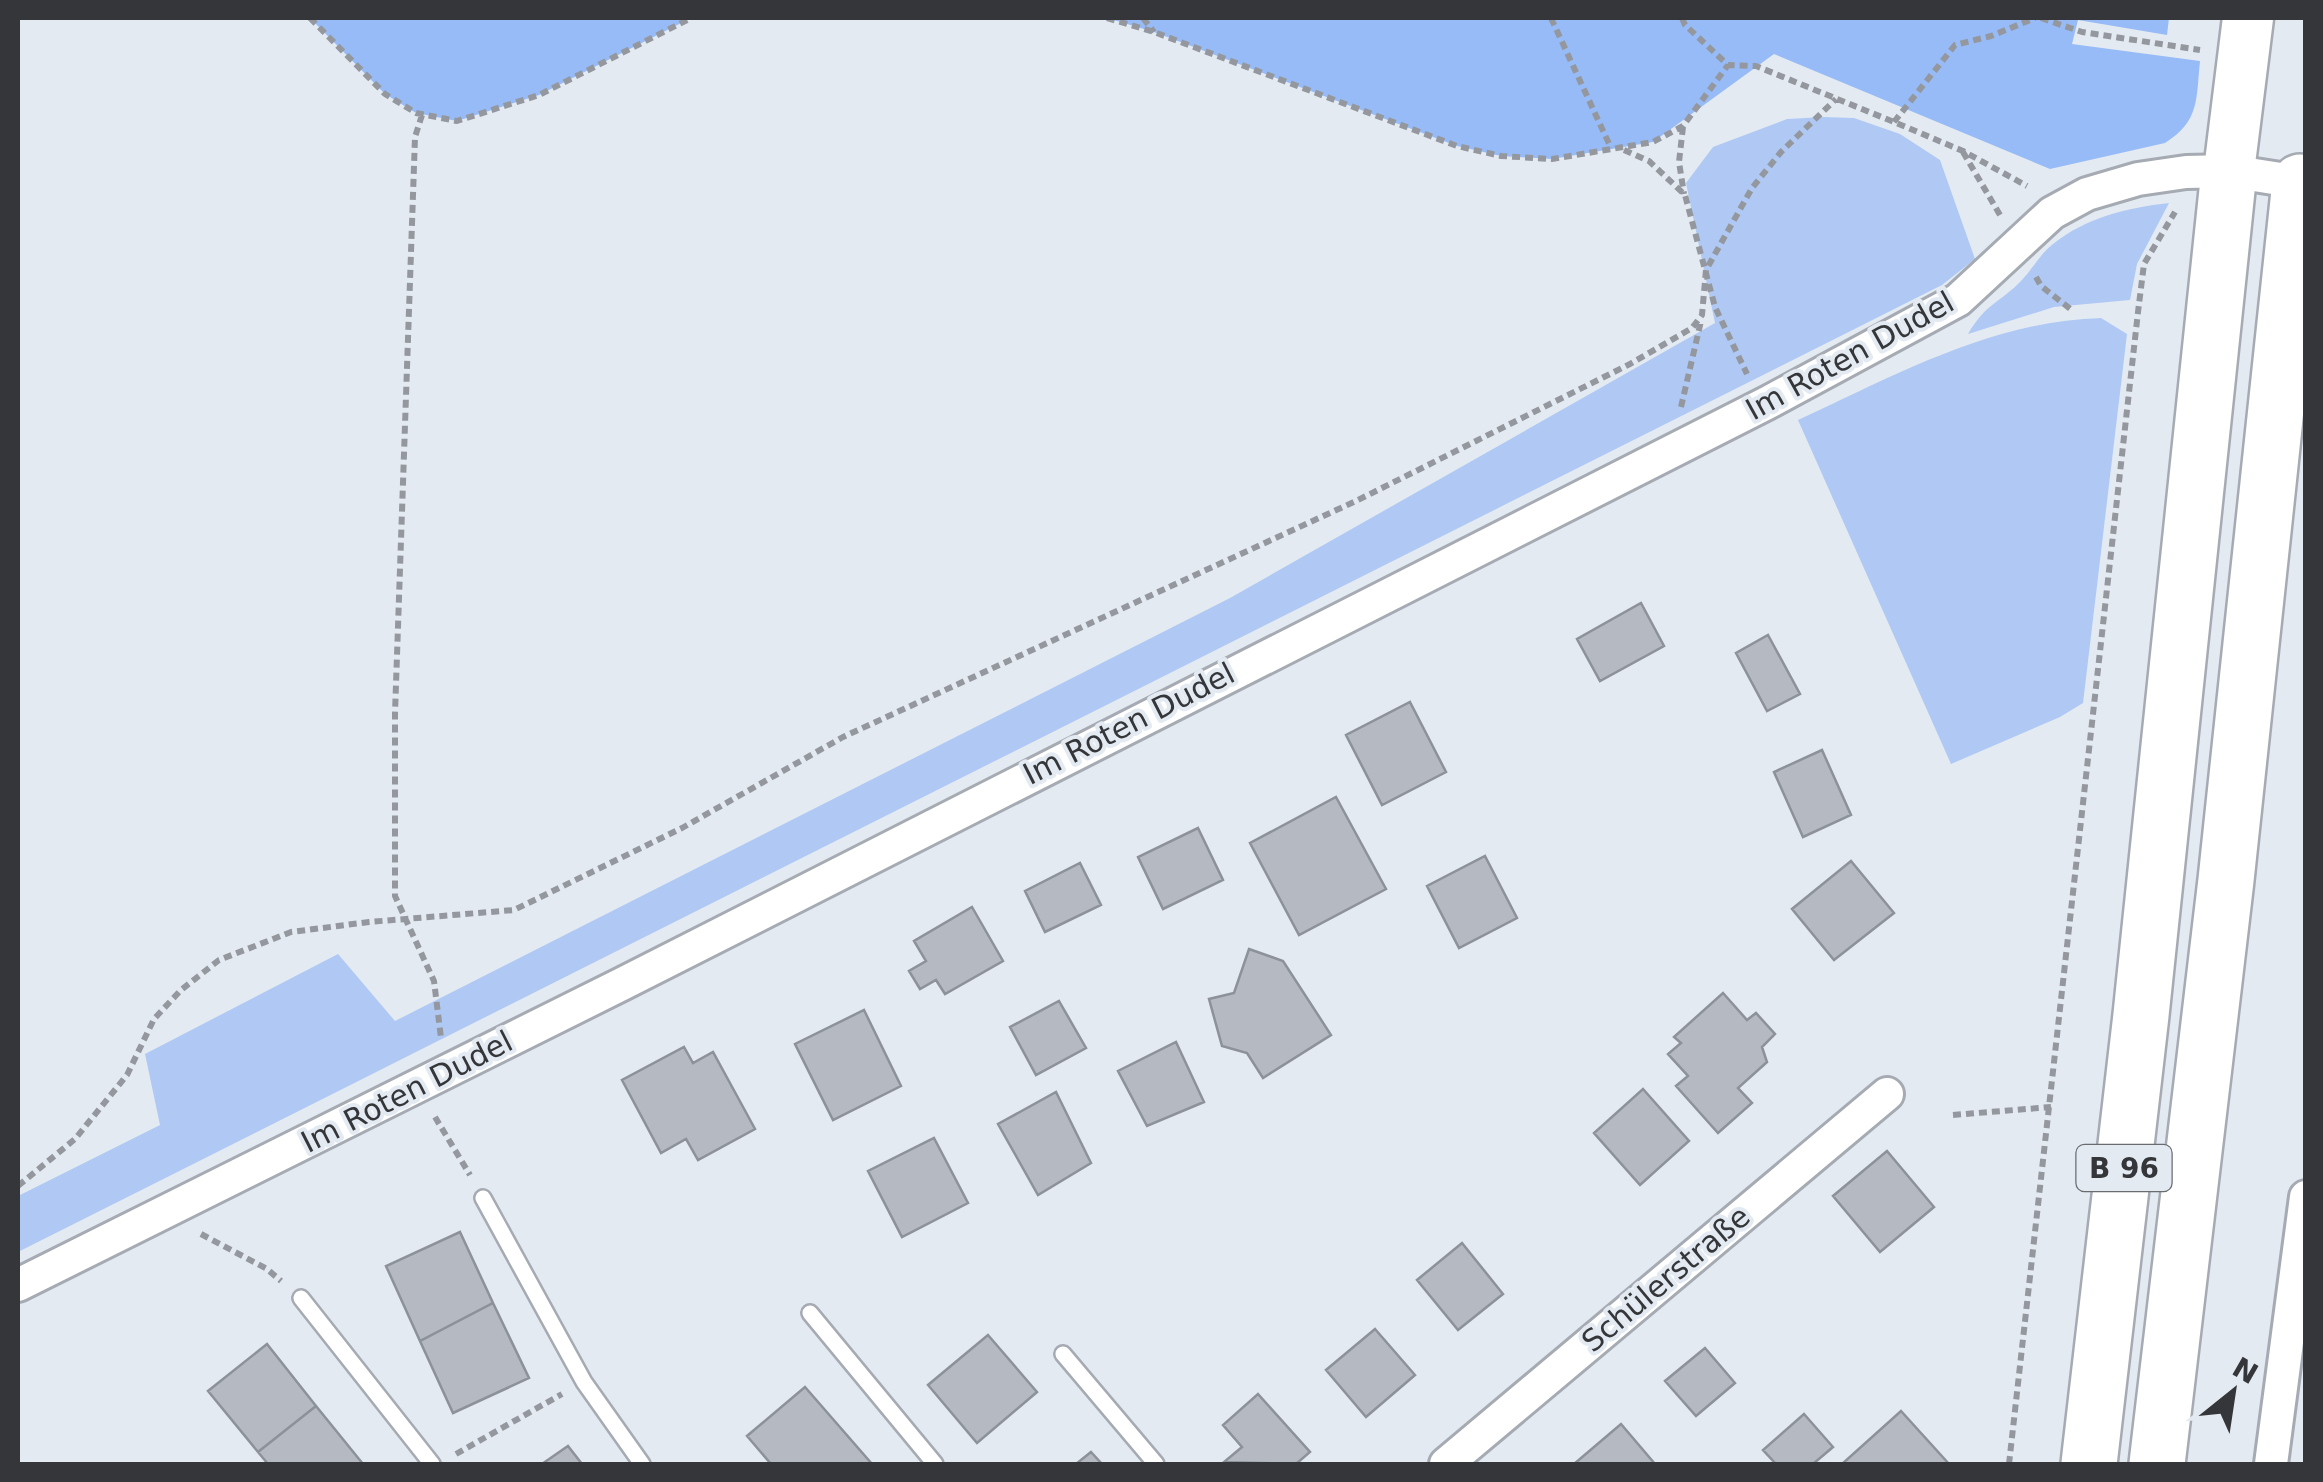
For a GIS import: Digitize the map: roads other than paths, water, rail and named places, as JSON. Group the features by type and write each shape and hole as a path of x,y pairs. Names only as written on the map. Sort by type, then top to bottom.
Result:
{"highway":[{"name":"B 96","path":"2158,1464 2304,171"},
{"name":"B 96","path":"2089,1464 2142,1015 2208,172"}],"main road":[{"name":"B 96","path":"2208,172 2240,82 2248,18"}],"street":[{"name":"Im Roten Dudel","path":"18,1285 1767,403 1958,300 2052,213 2087,194 2138,179 2208,172 2304,171"},
{"name":"Schülerstraße","path":"1446,1464 1886,1094"},
{"path":"2271,1464 2306,1197"}],"lane":[{"path":"483,1198 584,1382 642,1464"},
{"path":"300,1298 432,1464"},
{"path":"810,1313 935,1464"},
{"path":"1063,1354 1156,1464"}]}
